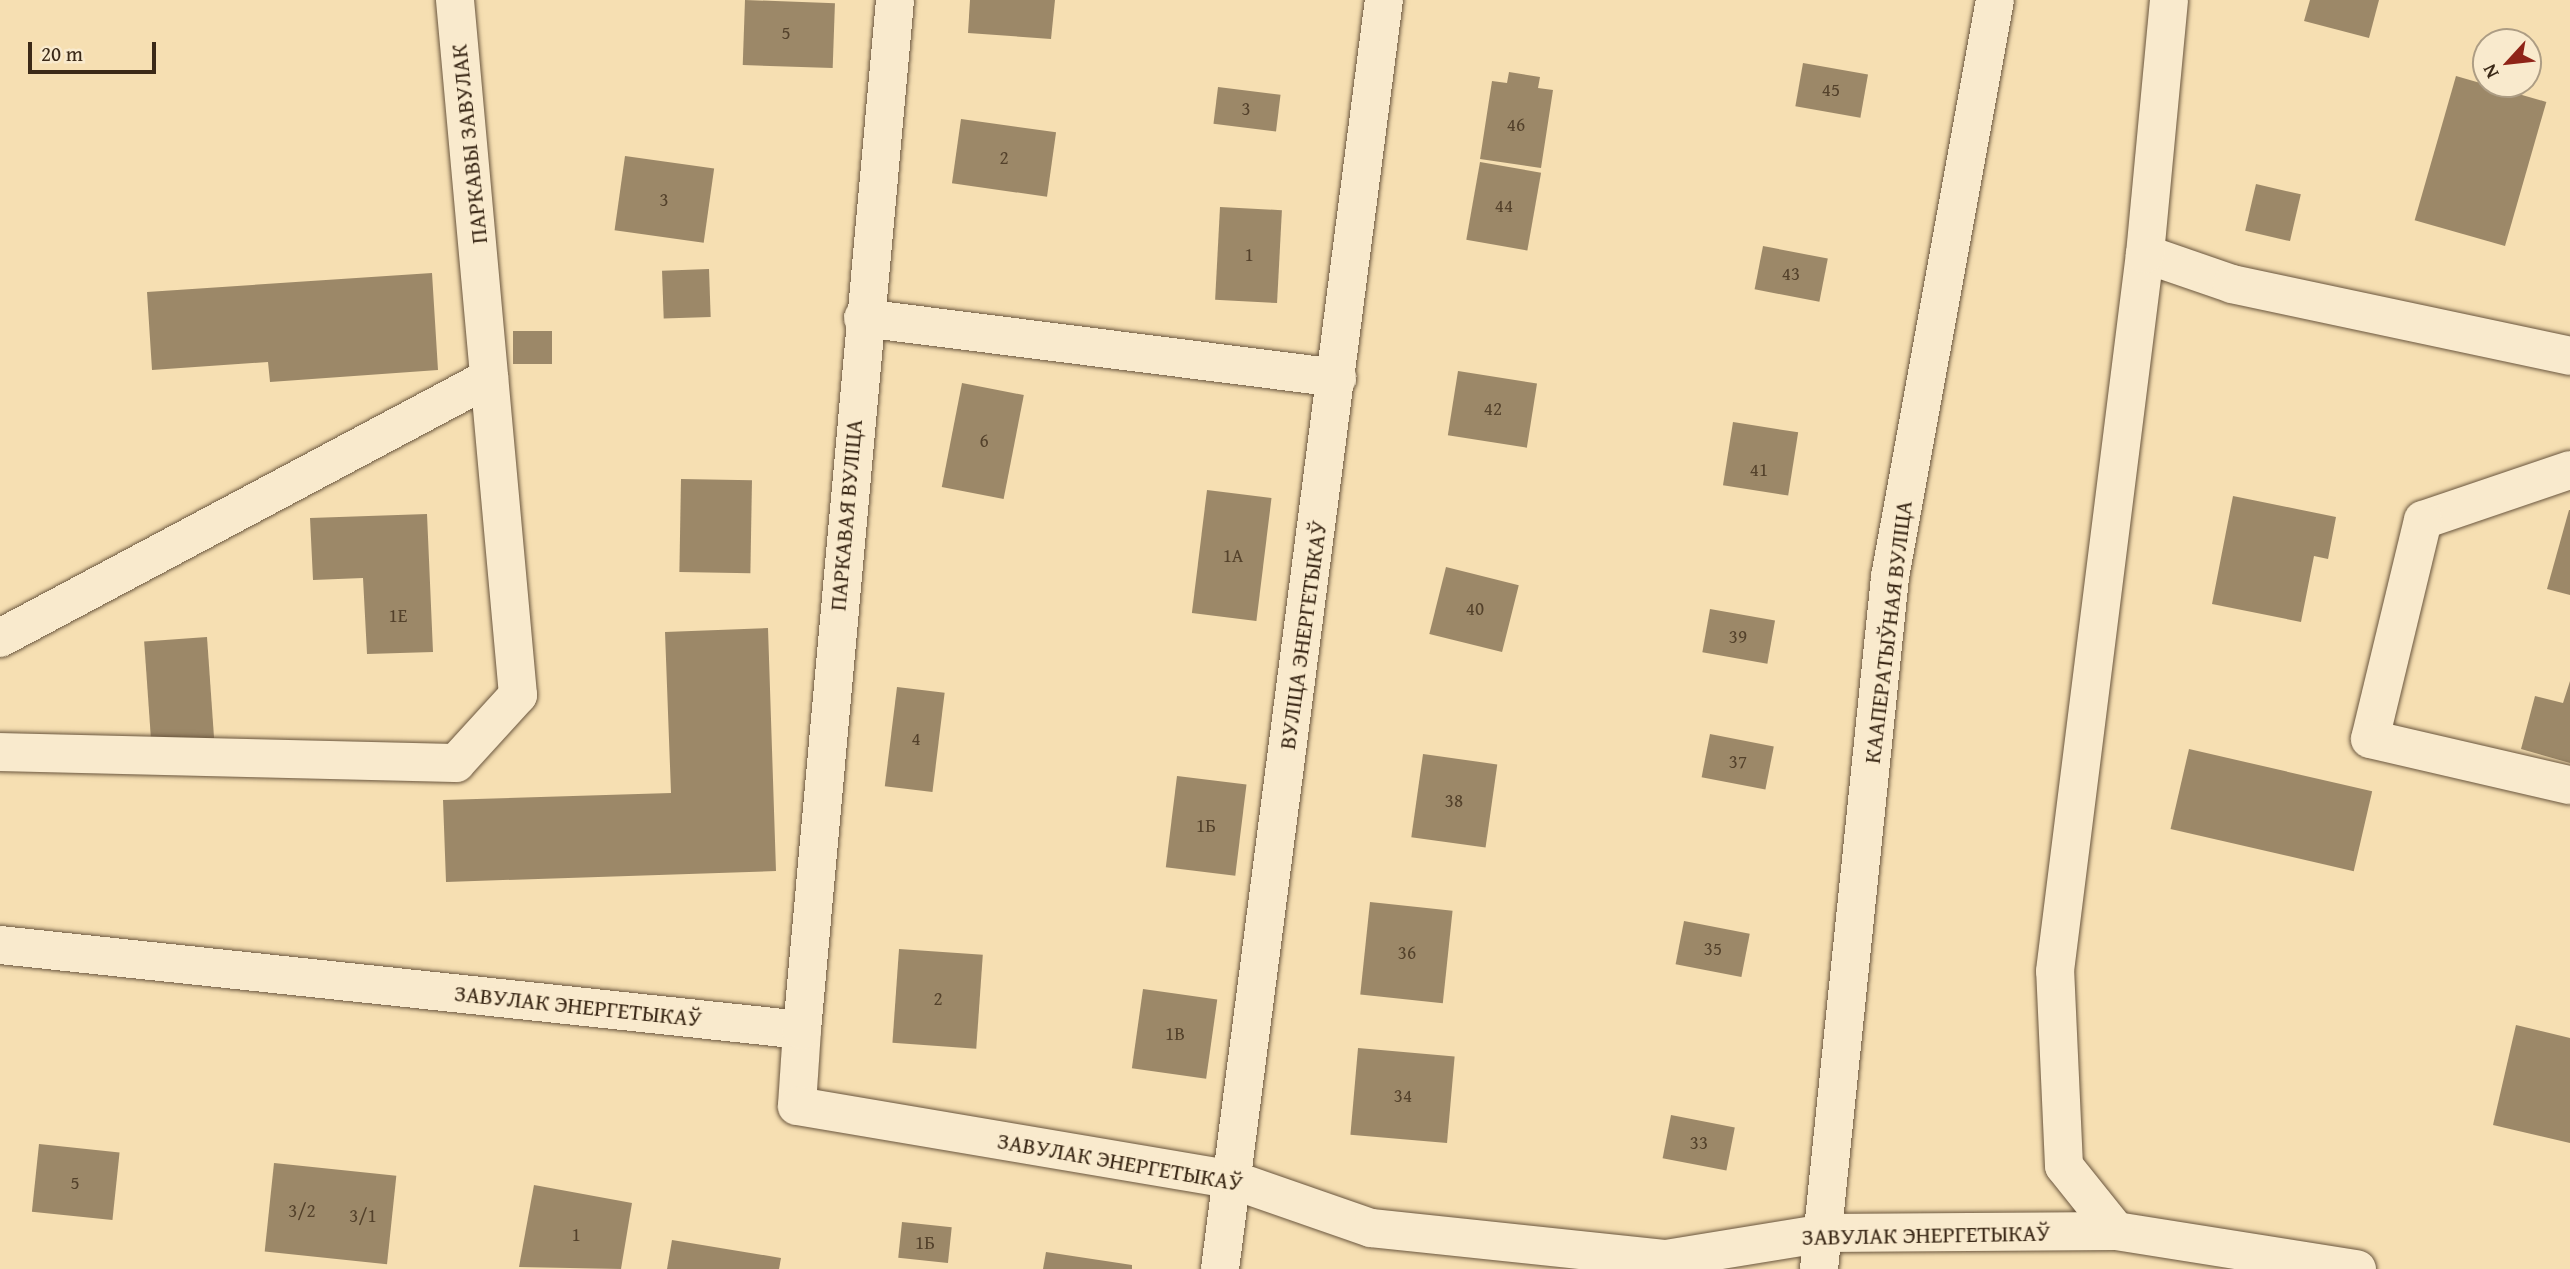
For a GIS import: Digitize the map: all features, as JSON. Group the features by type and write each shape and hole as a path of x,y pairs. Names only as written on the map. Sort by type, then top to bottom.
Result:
{"street":[{"name":"ПАРКАВЫ ЗАВУЛАК","path":"0,752 456,763 518,695 455,0"},
{"name":"ПАРКАВАЯ ВУЛІЦА","path":"802,1030 863,317 895,0"},
{"name":"ВУЛІЦА ЭНЕРГЕТЫКАЎ","path":"1220,1269 1384,0"},
{"name":"КААПЕРАТЫЎНАЯ ВУЛІЦА","path":"1822,1251 1890,577 1995,0"},
{"path":"2116,1231 2064,1166 2054,971 2145,254 2169,0"},
{"path":"2145,254 2232,284 2570,356"},
{"path":"863,317 1337,378"},
{"path":"0,638 489,378"},
{"path":"2570,470 2423,520 2370,739 2570,785"},
{"name":"ЗАВУЛАК ЭНЕРГЕТЫКАЎ","path":"0,945 802,1030 797,1106 1230,1179 1371,1228 1666,1259 2116,1231 2357,1269"}],"building":[{"path":"745,0 835,3 833,68 743,65"},
{"path":"970,0 1055,0 1051,39 968,33"},
{"path":"2310,0 2379,0 2369,38 2304,21"},
{"path":"1803,63 1868,74 1860,118 1795,106"},
{"path":"1509,72 1540,77 1538,88 1553,90 1541,168 1480,159 1492,81 1507,83"},
{"path":"2456,76 2472,81 2472,98 2533,98 2546,102 2505,246 2415,220"},
{"path":"1218,87 1281,95 1276,131 1213,124"},
{"path":"961,119 1056,132 1047,197 952,183"},
{"path":"625,156 714,169 704,243 615,230"},
{"path":"1480,162 1541,173 1527,251 1466,240"},
{"path":"2256,184 2301,194 2290,241 2245,231"},
{"path":"1220,207 1282,210 1277,303 1215,300"},
{"path":"1763,246 1828,259 1819,302 1755,289"},
{"path":"709,269 711,317 664,319 662,271"},
{"path":"432,273 438,370 270,382 268,362 152,370 147,292"},
{"path":"513,331 552,331 552,364 513,364"},
{"path":"1458,371 1537,384 1527,448 1448,435"},
{"path":"962,383 1024,395 1004,499 942,487"},
{"path":"1733,422 1798,432 1788,496 1723,485"},
{"path":"681,479 752,480 750,573 679,572"},
{"path":"1207,490 1272,498 1256,621 1192,613"},
{"path":"2233,496 2336,517 2328,559 2314,556 2301,622 2212,604"},
{"path":"2570,510 2570,595 2547,589"},
{"path":"427,514 433,652 367,654 363,578 313,580 310,518"},
{"path":"1446,567 1519,585 1502,652 1429,634"},
{"path":"1710,609 1775,620 1767,664 1702,652"},
{"path":"768,628 776,871 446,882 443,800 671,793 665,632"},
{"path":"207,637 214,742 151,746 144,641"},
{"path":"2570,681 2570,763 2521,749 2535,696 2563,703"},
{"path":"897,687 945,693 932,792 885,786"},
{"path":"1710,734 1774,746 1765,790 1702,777"},
{"path":"2189,749 2372,791 2354,871 2171,829"},
{"path":"1423,754 1497,764 1486,848 1411,837"},
{"path":"1177,776 1246,785 1235,876 1166,867"},
{"path":"1370,902 1453,911 1443,1003 1360,994"},
{"path":"1684,921 1750,934 1741,977 1676,964"},
{"path":"899,949 983,955 976,1049 892,1043"},
{"path":"1143,989 1217,999 1206,1079 1132,1068"},
{"path":"2516,1025 2570,1038 2570,1143 2493,1125"},
{"path":"1358,1048 1455,1056 1447,1143 1350,1135"},
{"path":"1671,1115 1735,1127 1726,1171 1663,1158"},
{"path":"39,1144 120,1152 112,1220 32,1212"},
{"path":"274,1163 396,1176 387,1264 265,1252"},
{"path":"534,1185 632,1203 621,1269 519,1267"},
{"path":"902,1222 952,1227 948,1263 898,1258"},
{"path":"672,1240 781,1258 779,1269 667,1269"},
{"path":"1046,1252 1132,1265 1132,1269 1043,1269"}]}
